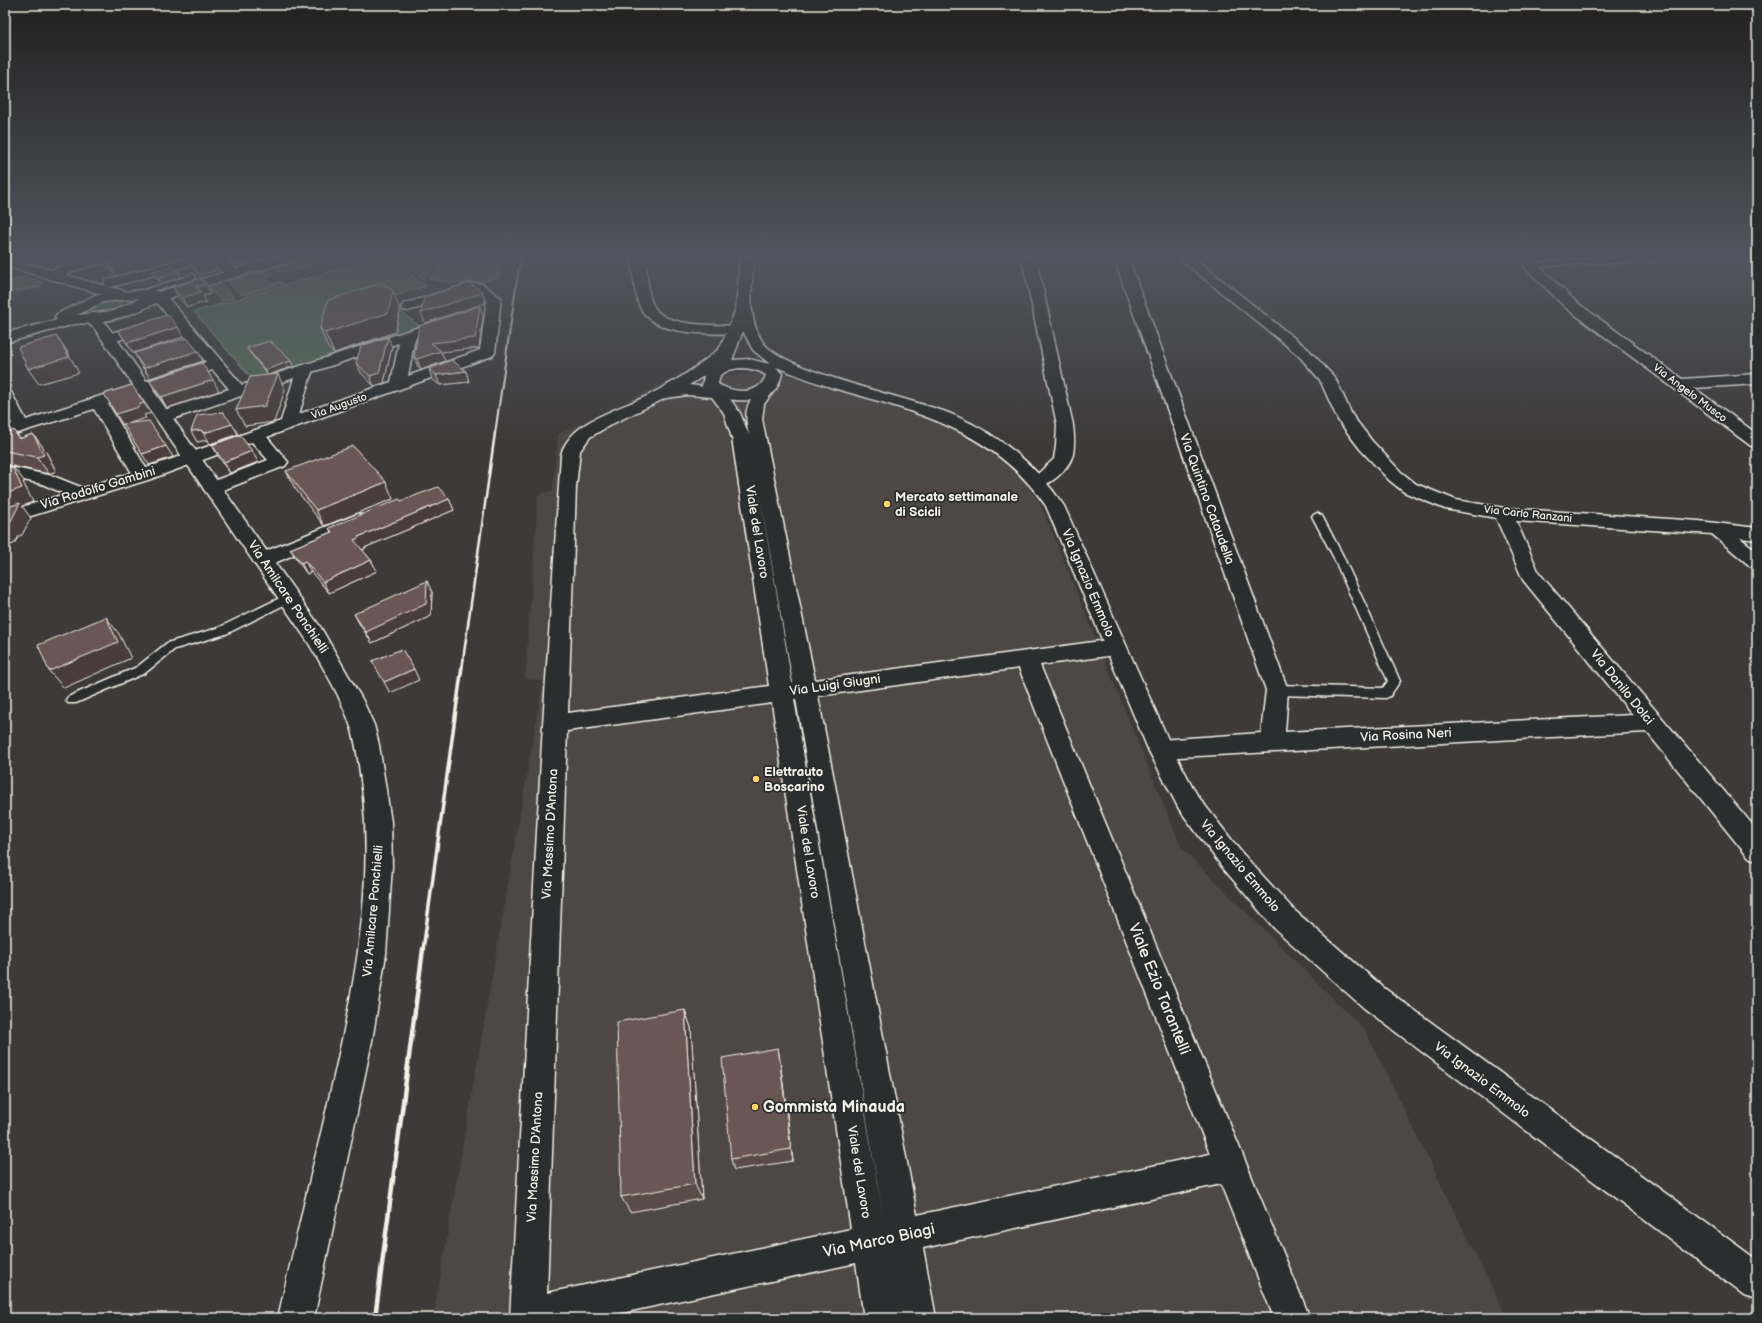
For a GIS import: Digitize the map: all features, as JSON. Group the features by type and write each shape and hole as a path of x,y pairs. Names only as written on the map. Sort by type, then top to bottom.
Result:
{"street":[{"path":"5,338 63,320"},
{"name":"Via Amilcare Ponchielli","path":"94,320 101,326 128,362 191,459 310,625 330,659 363,728 377,803 379,871 373,941 363,1006 348,1080 296,1318"},
{"path":"115,320 113,323 128,362"},
{"path":"173,320 179,332 212,358 239,391"},
{"path":"424,320 432,327"},
{"path":"164,416 432,327 438,320"},
{"name":"Via Augusto","path":"191,459 487,353 487,320"},
{"path":"658,320 672,324 736,330"},
{"path":"718,380 739,320"},
{"path":"746,320 752,339 771,370 837,383"},
{"path":"1038,482 1056,469 1066,454 1065,426 1042,320"},
{"name":"Via Quintino Cataudella","path":"1143,320 1276,690 1272,742"},
{"name":"Via Carlo Ranzani","path":"1264,320 1304,352 1327,378 1344,416 1366,445 1400,480 1410,488 1427,496 1452,504 1504,514 1699,527 1757,534"},
{"name":"Via Angelo Musco","path":"1591,320 1757,442"},
{"path":"5,432 98,402 128,362 179,332"},
{"path":"128,362 179,332"},
{"path":"398,385 408,335"},
{"path":"655,398 711,364 730,346"},
{"path":"128,362 212,358"},
{"path":"655,398 688,390 718,380 734,364 749,363 795,380 837,383"},
{"path":"288,424 306,369"},
{"path":"695,374 718,380 729,395 743,396 762,392 771,370"},
{"path":"771,370 756,403 754,419 794,691 918,1318"},
{"path":"1678,384 1757,379"},
{"name":"Viale del Lavoro","path":"718,380 741,438 794,691 870,1243 882,1318"},
{"name":"Via Ignazio Emmolo","path":"837,383 950,418 977,431 998,445 1038,482 1054,506 1160,749 1188,802 1232,860 1284,918 1374,998 1757,1282"},
{"name":"Via Massimo D'Antona","path":"528,1317 555,724 567,495 571,450 577,441 587,432 655,398"},
{"path":"98,402 142,476"},
{"path":"7,404 22,427"},
{"path":"212,488 279,462 256,436"},
{"name":"Via Rodolfo Gambini","path":"5,518 142,476 191,459"},
{"path":"5,471 47,480 82,494"},
{"name":"Via Danilo Dolci","path":"1504,514 1530,575 1757,849"},
{"path":"263,560 371,515"},
{"path":"1718,530 1757,561"},
{"name":"Via Luigi Giugni","path":"555,724 1115,647"},
{"name":"Viale Ezio Tarantelli","path":"1026,659 1292,1318"},
{"name":"Via Rosina Neri","path":"1160,749 1652,723"},
{"name":"Via Marco Biagi","path":"528,1317 1231,1166"}],"lane":[{"path":"1276,690 1386,693 1394,681 1338,556 1317,516"},
{"path":"72,700 141,670 171,646 222,631 290,597"}],"shaded area":[{"path":"740,374 789,375 893,404 937,419 992,448 1022,477 1041,505 1181,847 1365,1030 1507,1318 433,1318 543,681 525,679 538,495 553,490 558,434 669,381"}],"green space":[{"path":"201,320 411,320 419,326 254,381"}],"building":[{"path":"152,320 172,320 178,327 127,343 118,330"},
{"path":"322,320 367,320 325,333 320,328"},
{"path":"438,320 478,320 475,338 431,343 441,351 417,359 414,357 419,326"},
{"path":"57,336 69,357 28,369 18,347"},
{"path":"388,337 379,373 370,376 356,363 361,346"},
{"path":"187,338 198,351 144,368 134,353"},
{"path":"270,341 291,361 265,370 247,348"},
{"path":"452,360 466,371 436,375 429,369"},
{"path":"202,363 213,380 161,397 149,380"},
{"path":"278,374 265,406 236,410 250,377"},
{"path":"132,385 144,403 138,405 139,407 116,414 104,394"},
{"path":"223,412 232,424 204,433 201,430 191,431 197,415"},
{"path":"149,421 166,446 142,454 123,424"},
{"path":"14,430 19,439 33,434 44,455 37,457 5,451 5,433"},
{"path":"240,435 252,451 224,462 212,445"},
{"path":"353,446 386,482 316,510 286,471"},
{"path":"5,466 14,468 22,488 5,494"},
{"path":"438,487 449,499 358,537 359,538 354,540 371,560 323,582 305,561 301,563 290,549 332,532 329,528 399,499 401,501"},
{"path":"20,503 11,521 7,521 5,525 5,508"},
{"path":"427,581 426,604 366,632 354,614"},
{"path":"106,617 118,642 49,671 38,645"},
{"path":"402,649 414,669 384,682 372,661"},
{"path":"685,1010 695,1184 621,1197 617,1022"},
{"path":"778,1048 791,1149 731,1159 722,1058"}],"railway":[{"path":"495,434 511,320"},
{"path":"463,660 495,433"},
{"path":"423,950 463,659"},
{"path":"375,1318 423,949"}],"place":[{"name":"Mercato settimanale di Scicli","path":"887,504"},
{"name":"Elettrauto Boscarino","path":"756,779"},
{"name":"Gommista Minauda","path":"755,1107"}]}
